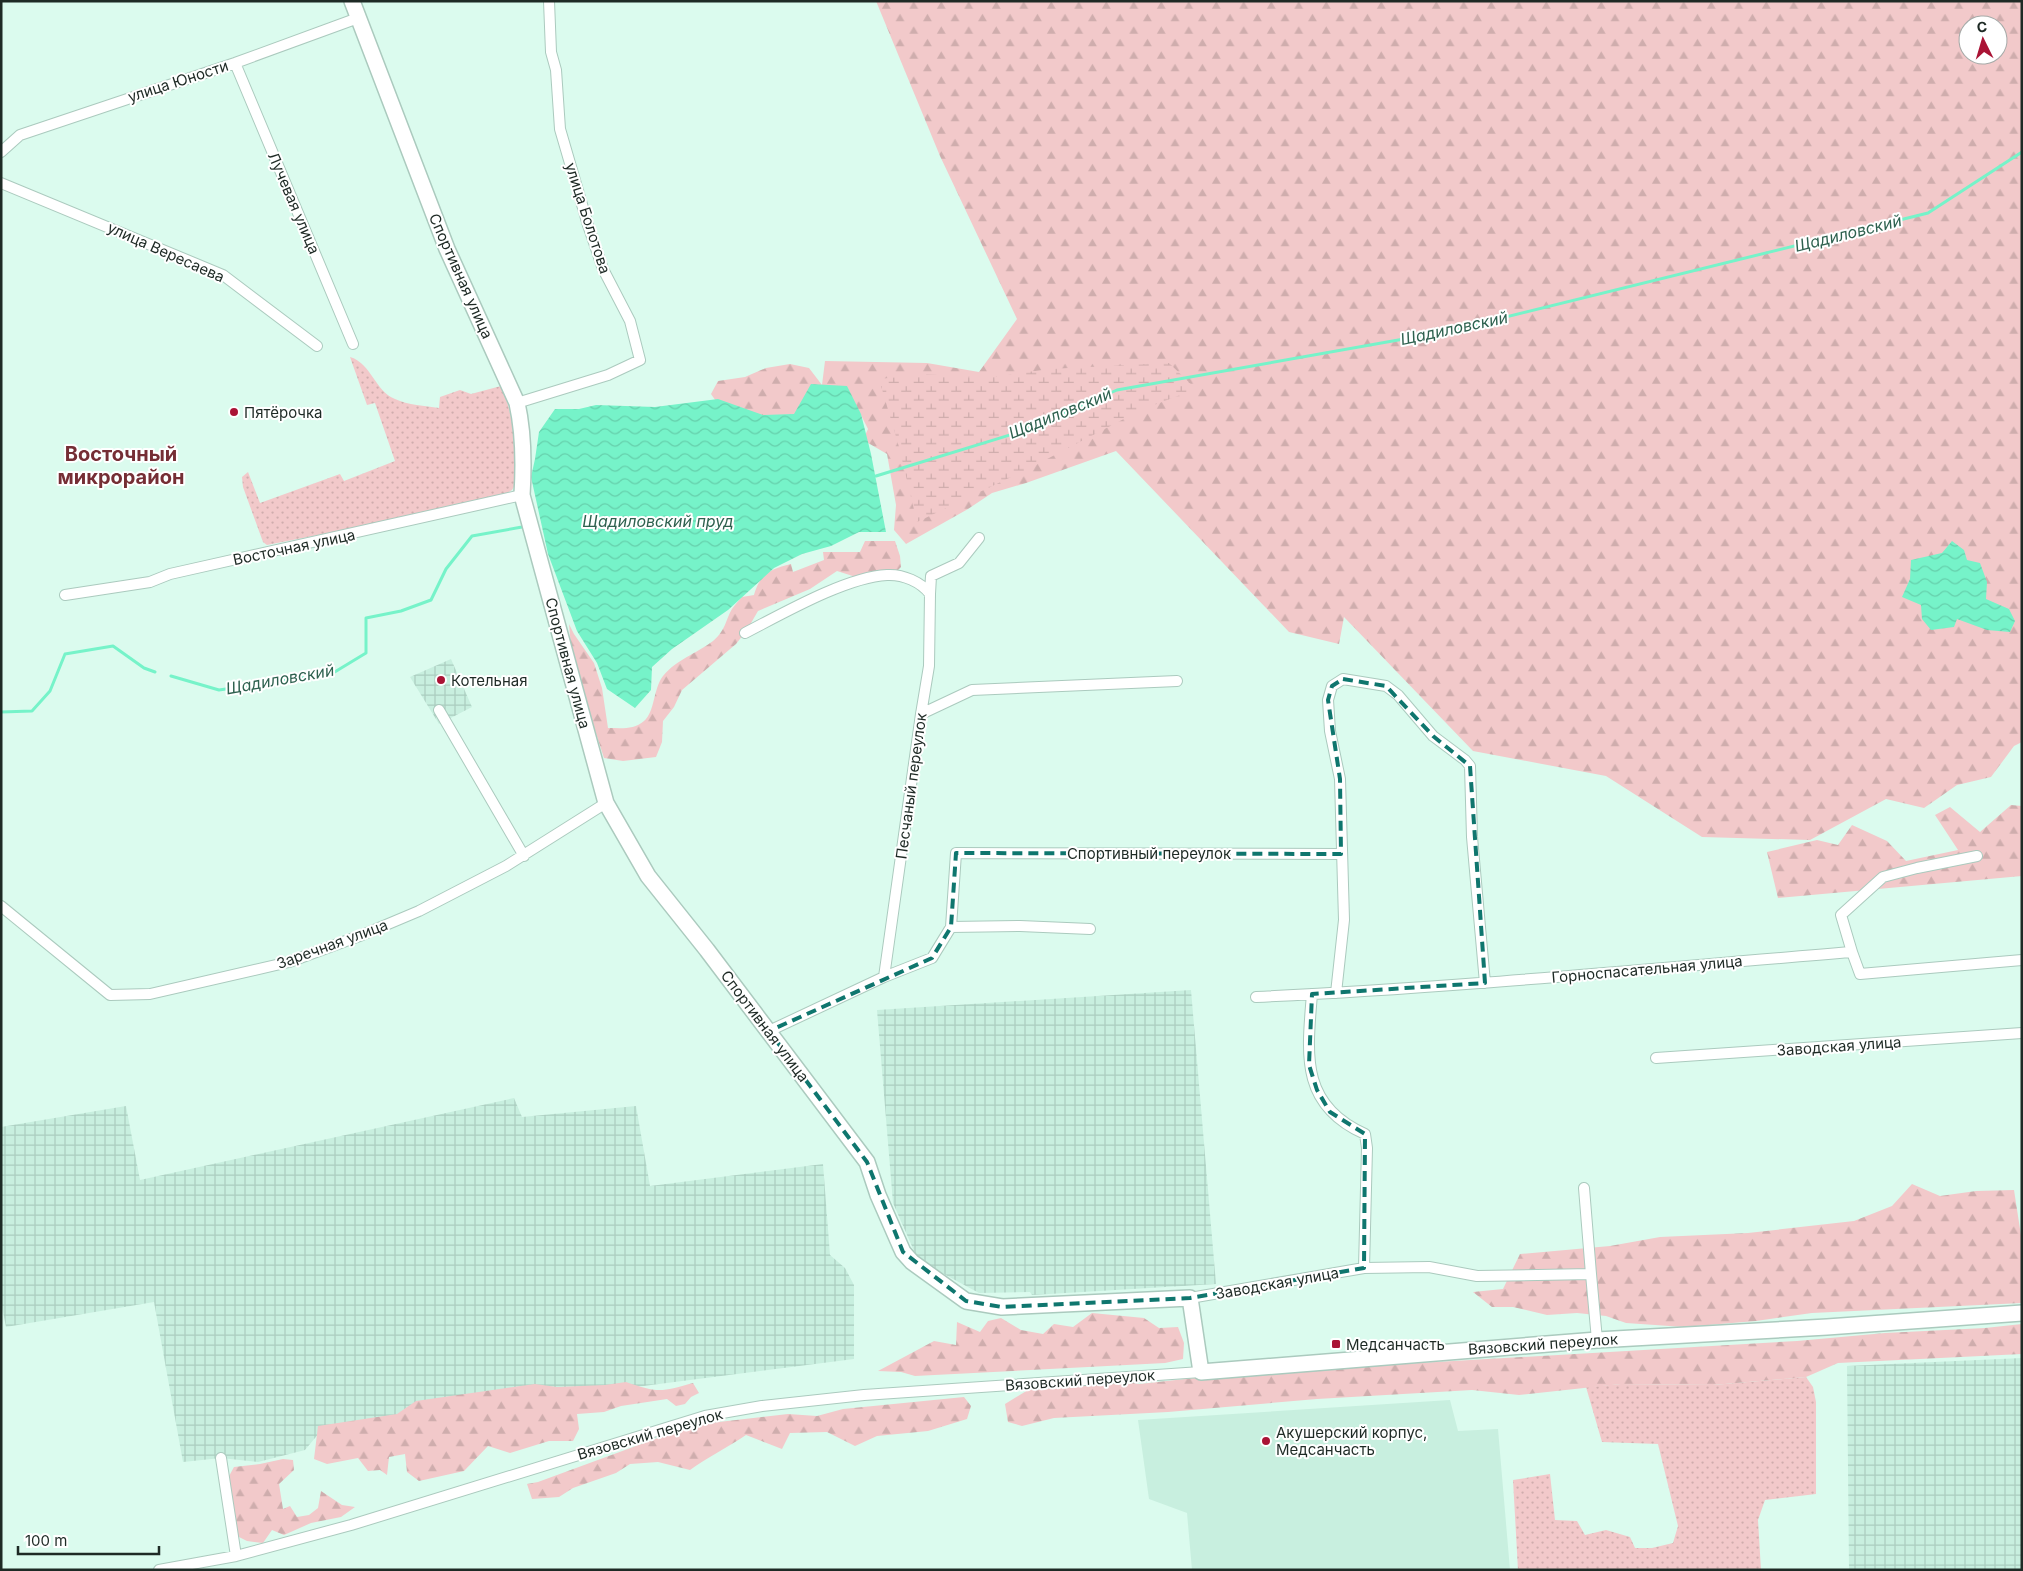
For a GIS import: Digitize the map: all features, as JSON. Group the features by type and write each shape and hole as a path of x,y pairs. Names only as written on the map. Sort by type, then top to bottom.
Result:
{"street":[{"name":"Спортивная улица","path":"352,1 447,249 517,403 523,428 522,495 606,803 648,876 708,950 868,1162 878,1195 899,1244 912,1262 966,1301 1002,1307 1190,1298"},
{"name":"улица Болотова","path":"517,403 608,375 640,360 630,321 600,260 560,129 549,1"},
{"name":"улица Юности","path":"1,152 20,135 358,18"},
{"name":"Лучевая улица","path":"235,62 353,344"},
{"name":"улица Вересаева","path":"1,184 223,275 317,346"},
{"name":"Восточная улица","path":"65,595 150,582 170,574 522,495"},
{"name":"Песчаный переулок","path":"884,977 929,666 931,576 958,563 979,538"},
{"path":"745,633 862,578 888,574 916,581 924,586 930,594"},
{"path":"1336,993 1344,920 1340,779 1330,731 1328,700 1332,686 1343,679 1386,686 1398,695 1433,736 1470,766 1472,837 1485,982"},
{"path":"921,714 972,690 1177,681"},
{"path":"439,710 524,856"},
{"name":"Заречная улица","path":"1,906 110,995 150,994 298,959 419,911 524,856 606,803"},
{"name":"Спортивный переулок","path":"951,927 956,853 1341,854"},
{"path":"1977,856 1883,877 1841,915 1860,974 2022,960"},
{"path":"769,1031 884,977 932,958 951,927 1020,926 1090,929"},
{"name":"Горноспасательная улица","path":"1256,997 1485,982 1852,952"},
{"path":"1312,994 1308,1042 1309,1065 1317,1090 1330,1112 1347,1126 1365,1134 1367,1148 1364,1268"},
{"name":"Заводская улица","path":"1656,1058 2022,1033"},
{"path":"1584,1188 1597,1340"},
{"name":"Заводская улица","path":"1190,1298 1364,1268 1429,1267 1477,1276 1592,1274"},
{"path":"1190,1298 1201,1372"},
{"name":"Вязовский переулок","path":"159,1570 236,1556 351,1525 705,1416 762,1406 864,1395 1201,1372 1597,1340 1827,1327 2022,1313"},
{"path":"221,1458 236,1556"}],"highlighted area":[{"path":"1343,679 1386,686 1433,736 1470,766 1485,983 1312,994 1309,1065 1317,1090 1330,1112 1365,1134 1364,1268 1190,1298 1002,1307 966,1301 903,1252 867,1162 769,1031 932,958 951,927 956,853 1341,854 1340,779 1328,700 1332,686"}],"shaded area":[{"path":"451,659 472,707 439,724 410,677"},
{"path":"1191,990 1216,1284 1032,1295 1030,1292 979,1293 918,1260 893,1203 877,1010"},
{"path":"514,1098 522,1117 636,1106 650,1186 823,1164 830,1255 845,1268 854,1285 854,1359 620,1389 320,1432 305,1450 258,1462 221,1458 183,1462 154,1302 6,1327 1,1302 1,1127 126,1106 140,1180"},
{"path":"2022,1358 2022,1570 1849,1570 1847,1366"},
{"path":"1450,1400 1458,1431 1498,1429 1510,1570 1192,1570 1187,1513 1149,1499 1138,1420"}],"green space":[{"path":"876,1 2022,1 2022,742 2014,746 1991,777 1957,785 1924,808 1886,799 1810,840 1702,837 1606,776 1473,751 1344,617 1339,644 1289,632 1116,451 992,493 968,509 906,544 894,530 896,505 887,454 863,440 868,429 855,403 811,416 727,417 711,394 718,381 745,377 766,368 790,364 809,368 822,385 825,361 927,363 979,372 1017,319 940,156"},
{"path":"350,357 363,365 388,395 411,404 439,408 440,397 460,390 471,394 501,386 512,422 515,485 512,490 504,495 364,526 267,545 263,542 243,487 242,477 248,472 260,503 340,474 344,481 395,461 375,403 367,405"},
{"path":"1169,363 1196,389 1141,410 1026,470 917,522 899,447 879,379 925,374 986,378 1049,369"},
{"path":"865,541 895,541 901,567 893,575 859,578 837,571 810,589 758,611 736,644 682,690 674,707 663,721 662,742 656,757 623,761 604,758 572,659 569,624 594,663 602,688 608,728 636,726 648,717 657,687 668,670 713,641 723,629 735,604 742,597 754,595 763,577 772,570 791,564 793,572 824,560 823,552 860,552"},
{"path":"2011,805 2022,806 2022,876 1778,898 1767,852 1817,840 1838,845 1852,825 1887,841 1906,861 1958,850 1935,815 1950,807 1980,832"},
{"path":"1912,1184 1940,1196 1976,1191 2014,1190 2022,1242 2022,1303 1812,1313 1756,1321 1684,1327 1626,1323 1606,1316 1577,1313 1547,1315 1513,1307 1492,1307 1473,1292 1503,1289 1520,1254 1610,1246 1660,1237 1748,1233 1854,1221 1892,1206"},
{"path":"1092,1313 1144,1318 1159,1328 1178,1327 1184,1343 1183,1359 1165,1363 915,1376 901,1372 878,1371 934,1341 956,1345 957,1322 980,1332 988,1321 1001,1318 1021,1330 1043,1334 1054,1324 1073,1327"},
{"path":"2022,1324 2022,1354 1838,1363 1806,1377 1713,1385 1621,1384 1519,1395 1472,1390 1317,1399 1168,1412 1054,1418 1022,1426 1008,1422 1005,1404 1028,1390 1124,1381 1139,1384 1231,1374 1797,1341"},
{"path":"1806,1377 1813,1387 1816,1402 1816,1494 1765,1500 1758,1520 1761,1570 1518,1570 1513,1480 1550,1474 1555,1520 1577,1521 1585,1535 1606,1530 1630,1537 1635,1548 1652,1548 1673,1543 1678,1526 1658,1444 1602,1442 1586,1387 1621,1384 1713,1385"},
{"path":"626,1382 653,1390 666,1390 693,1383 699,1393 691,1397 685,1404 676,1406 667,1399 621,1406 604,1412 577,1414 579,1429 573,1441 549,1441 510,1453 488,1446 464,1471 419,1481 407,1472 405,1454 389,1457 387,1475 380,1470 368,1471 358,1458 327,1464 314,1459 318,1426 397,1414 416,1401 535,1384 557,1387"},
{"path":"964,1397 971,1406 967,1419 928,1431 877,1436 855,1446 827,1432 790,1433 782,1449 746,1435 690,1470 658,1462 630,1464 616,1473 573,1488 559,1497 532,1499 527,1484 538,1482 693,1425 788,1414 817,1416 843,1409"},
{"path":"283,1459 293,1460 294,1470 279,1484 283,1509 290,1506 297,1517 309,1515 318,1508 321,1491 342,1505 355,1507 341,1517 311,1523 284,1535 272,1530 263,1543 247,1541 235,1535 228,1478 234,1467"}],"water":[{"name":"Щадиловский пруд","path":"811,384 847,386 861,414 886,532 859,532 831,546 802,554 774,568 728,610 672,649 652,667 651,690 635,708 607,689 597,663 577,631 548,554 531,477 539,432 555,409 579,409 596,405 655,407 718,399 763,415 794,414"},
{"path":"1952,541 1964,550 1967,560 1980,563 1987,582 1986,599 2009,609 2015,621 2010,632 1987,630 1957,619 1954,627 1931,630 1922,619 1921,605 1902,597 1910,579 1911,560 1942,553"}],"waterway":[{"name":"Щадиловский","path":"876,476 1023,431 1117,390 1449,331 1928,213 2022,152"},
{"name":"Щадиловский","path":"171,676 219,690 333,673 366,653 366,618 401,611 431,600 446,569 472,536 522,527"},
{"name":"Щадиловский","path":"1,712 32,711 50,691 65,654 113,646 144,668 155,672"}],"place":[{"name":"Пятёрочка","path":"234,412"},
{"name":"Котельная","path":"441,680"},
{"name":"Медсанчасть","path":"1336,1344"},
{"name":"Акушерский корпус, Медсанчасть","path":"1266,1441"}],"district":[{"name":"Восточный микрорайон","path":"121,466"}]}
